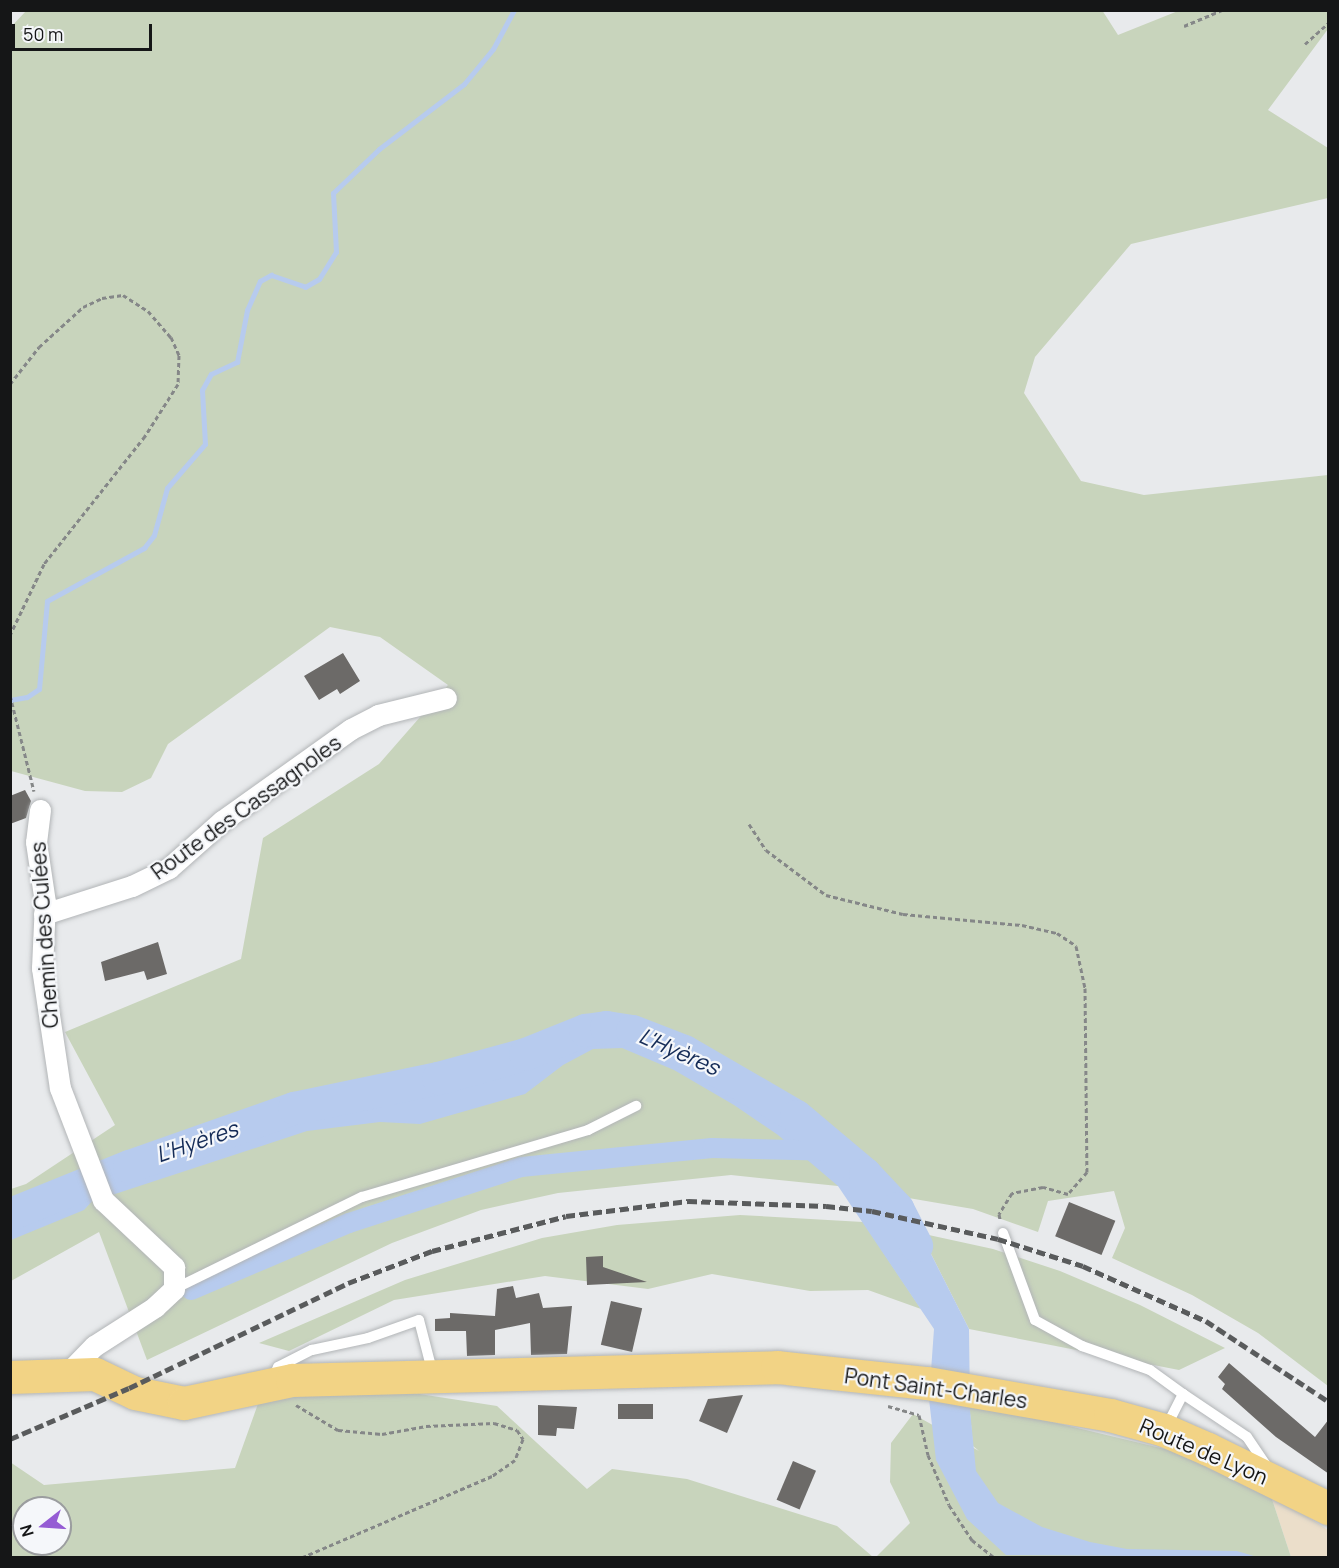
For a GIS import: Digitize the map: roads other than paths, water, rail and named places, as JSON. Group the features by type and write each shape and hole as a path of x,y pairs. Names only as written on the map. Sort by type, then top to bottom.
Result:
{"main road":[{"name":"Pont Saint-Charles","path":"38,1376 95,1374 135,1393 184,1403 280,1382 433,1374 777,1367 797,1371 927,1383 1075,1407"},
{"name":"Route de Lyon","path":"1075,1407 1164,1430 1329,1508"}],"street":[{"name":"Route des Cassagnoles","path":"44,914 132,886 169,868 222,821 351,729 378,715 446,698"},
{"name":"Chemin des Culées","path":"40,810 36,842 44,914 42,968 47,1022 60,1088 103,1200 174,1267 174,1289"},
{"path":"38,1376 94,1346 155,1307 174,1289"}],"lane":[{"path":"174,1289 362,1197 588,1130 636,1106"},
{"path":"1003,1233 1035,1320 1082,1346 1150,1370 1247,1437 1276,1481"},
{"path":"280,1382 278,1367 312,1350 368,1338 419,1320 433,1374"},
{"path":"1164,1430 1182,1394"}],"water":[{"path":"606,1027 632,1031 684,1051 796,1116 841,1151 897,1208 929,1250 969,1329 970,1410 976,1471 998,1503 1042,1527 1090,1542 1127,1549 1237,1551 1257,1557 1006,1555 967,1519 936,1460 929,1399 934,1329 838,1186 778,1135 734,1105 674,1070 622,1048 593,1049 563,1065 525,1094 420,1124 380,1122 307,1131 109,1196 97,1196 84,1210 11,1240 11,1214 129,1166 294,1108 438,1078 585,1030"}],"waterway":[{"path":"10,700 27,697 39,689 47,601 144,548 154,535 167,488 205,444 202,390 211,374 237,362 247,310 260,281 271,275 305,287 319,279 336,252 333,193 379,149 464,84 493,49 514,10"},
{"name":"L'Hyères","path":"10,1214 129,1166 294,1108 438,1078 525,1054 585,1030 606,1027 632,1031 684,1051 796,1116 865,1174 897,1208 916,1245"},
{"path":"191,1290 349,1223 521,1167 712,1148 841,1151"}],"railway":[{"path":"10,1439 129,1388 348,1283 432,1251 566,1216 688,1201 826,1206 872,1211 998,1239 1083,1266 1206,1321 1328,1401"}]}
